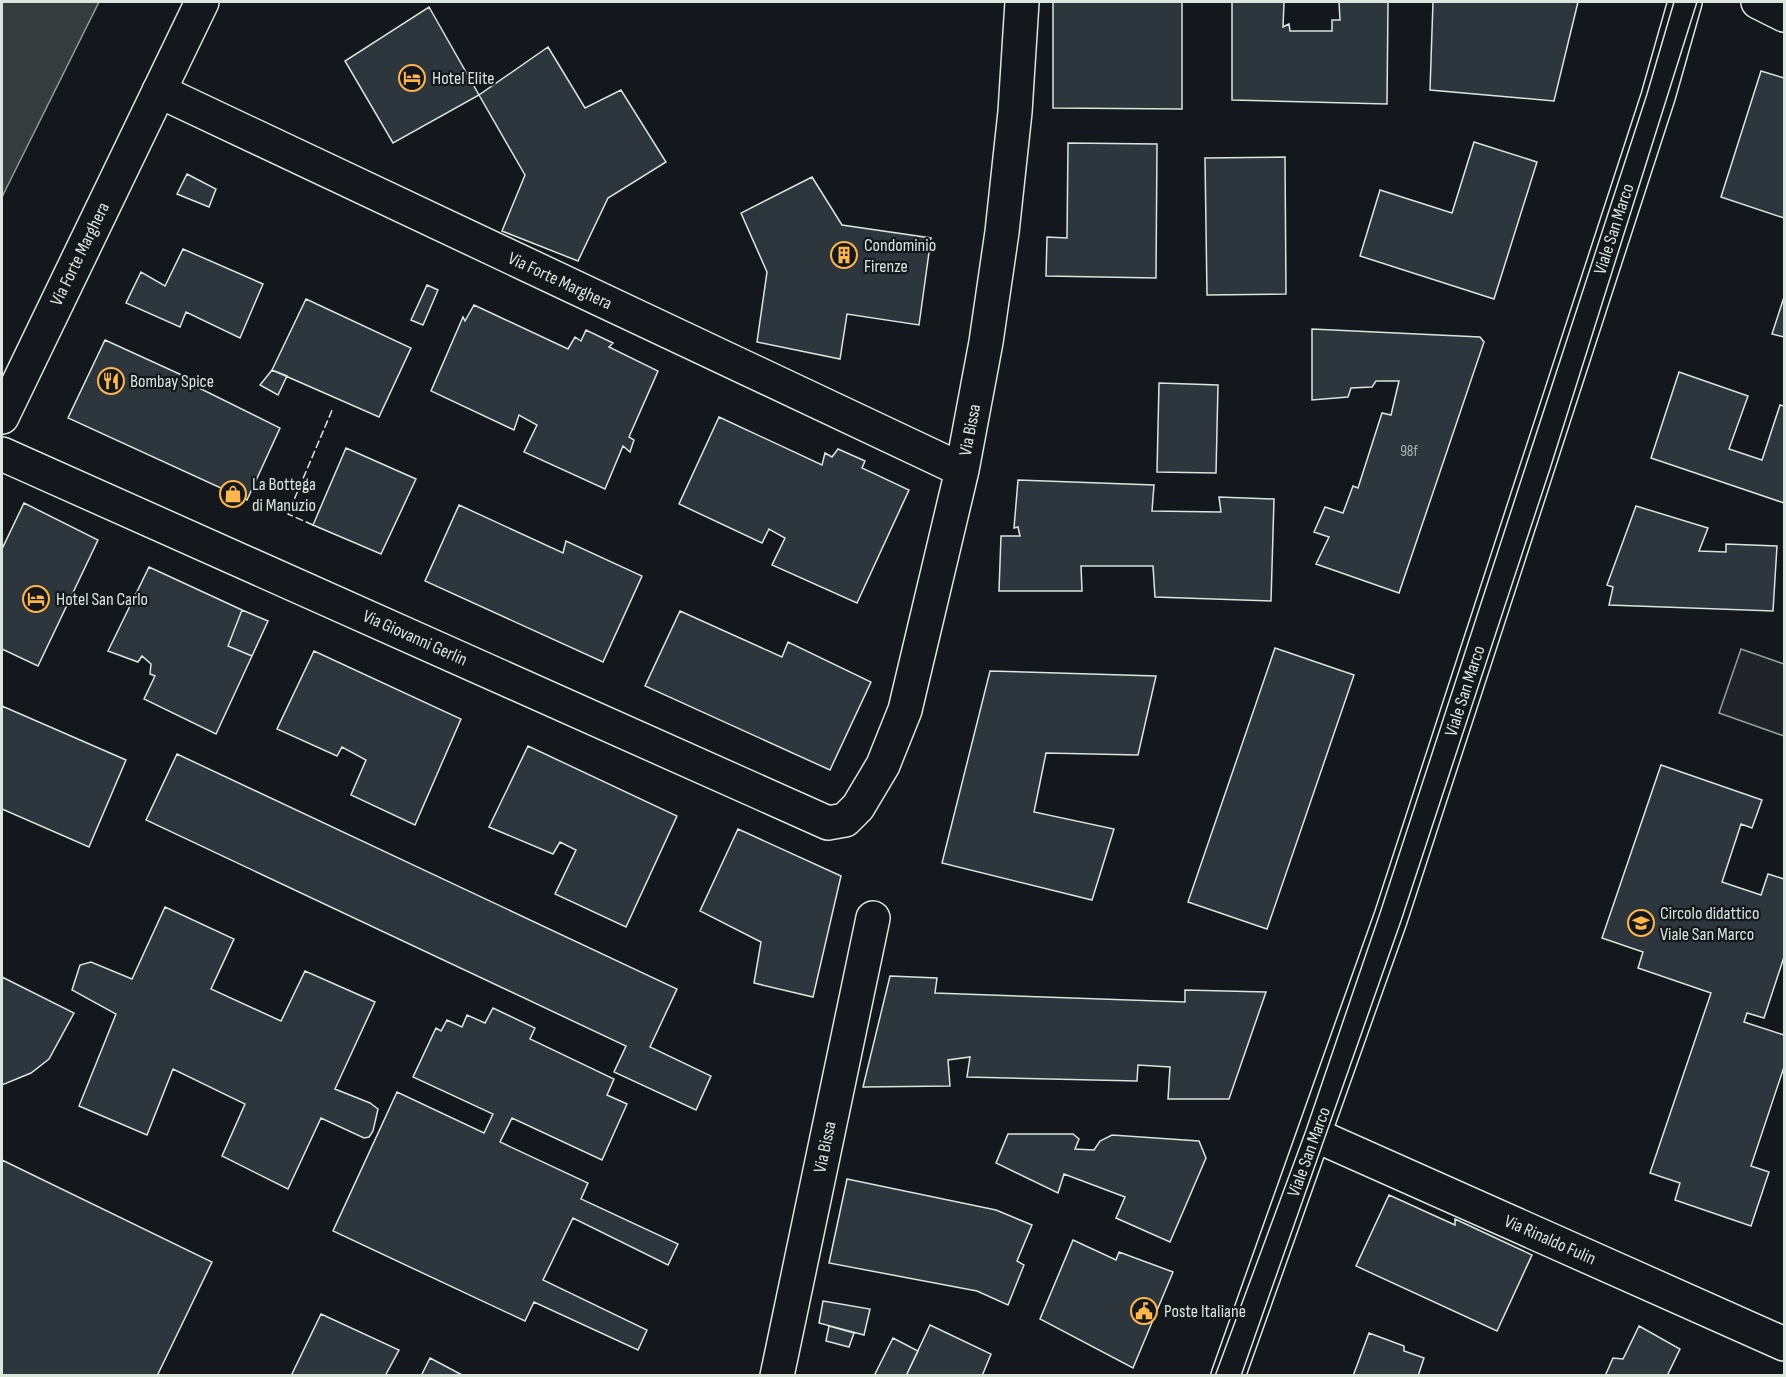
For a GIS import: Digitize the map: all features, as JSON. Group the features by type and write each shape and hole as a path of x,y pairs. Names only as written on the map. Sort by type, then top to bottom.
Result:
{"street":[{"name":"Via Forte Marghera","path":"2,417 202,2"},
{"name":"Via Bissa","path":"828,823 845,820 858,807 883,765 905,710 962,470 986,342 1002,232 1015,112 1022,2"},
{"name":"Viale San Marco","path":"1228,1376 1391,917 1658,97 1685,2"},
{"path":"1758,2 1785,15"},
{"name":"Via Forte Marghera","path":"159,91 962,470"},
{"name":"Via Giovanni Gerlin","path":"2,454 828,823"},
{"name":"Via Bissa","path":"777,1376 873,918"},
{"name":"Via Rinaldo Fulin","path":"1315,1135 1785,1344"}],"shaded area":[{"path":"2,2 99,2 2,197"},
{"path":"1741,649 1784,664 1784,736 1719,713"}],"building":[{"path":"1053,2 1182,2 1182,109 1053,108"},
{"path":"1232,2 1284,2 1283,27 1289,24 1290,31 1332,31 1332,20 1340,20 1339,2 1388,2 1387,104 1232,100"},
{"path":"1433,2 1578,2 1554,101 1430,90"},
{"name":"Hotel Elite","path":"429,7 479,95 393,143 345,61"},
{"name":"Hotel Elite","path":"548,47 585,108 621,90 666,162 608,198 578,261 502,231 525,175 479,95"},
{"path":"1761,71 1784,78 1784,218 1721,197"},
{"path":"1474,142 1537,162 1494,299 1360,256 1380,190 1452,213"},
{"path":"1068,143 1157,144 1156,278 1046,276 1047,237 1067,238"},
{"path":"1285,157 1286,294 1207,295 1205,158"},
{"path":"187,174 216,189 209,207 177,194"},
{"name":"Condominio Firenze","path":"812,177 842,225 931,238 919,325 847,314 840,359 757,342 767,272 741,213"},
{"path":"183,249 263,284 240,338 186,312 180,327 126,303 141,272 165,286"},
{"path":"427,285 438,290 423,325 411,320"},
{"path":"1784,297 1784,337 1772,334"},
{"path":"306,299 411,348 379,417 272,370"},
{"path":"474,305 568,349 575,337 581,341 586,330 613,343 609,347 658,371 629,437 634,440 630,452 623,446 605,489 524,452 537,425 519,415 514,430 431,391 463,317 465,321"},
{"path":"1312,329 1480,337 1484,342 1399,593 1316,564 1329,537 1314,532 1325,507 1343,513 1353,486 1358,488 1382,413 1391,415 1399,381 1376,381 1372,387 1351,388 1348,397 1312,400"},
{"path":"105,340 186,377 185,381 280,428 247,500 68,418"},
{"path":"272,370 287,376 278,395 260,385"},
{"path":"1679,372 1748,396 1729,449 1762,460 1780,405 1784,406 1784,503 1651,458"},
{"path":"1159,383 1218,385 1216,473 1157,472"},
{"path":"719,417 822,465 825,453 832,457 838,449 865,461 862,468 909,490 857,603 772,565 785,538 769,529 762,543 679,504"},
{"path":"346,448 416,479 381,554 313,525"},
{"path":"1018,480 1154,485 1152,511 1221,512 1219,497 1274,499 1271,601 1155,597 1153,566 1081,566 1082,591 999,591 1001,536 1020,536 1018,527 1014,528"},
{"name":"Hotel San Carlo","path":"24,503 98,540 38,666 2,649 2,549"},
{"path":"459,505 563,553 566,541 642,576 603,662 425,581"},
{"path":"1636,506 1708,528 1699,551 1726,552 1726,544 1777,546 1773,611 1609,605 1613,587 1607,585"},
{"path":"149,567 242,610 228,646 252,656 216,734 144,699 155,676 150,674 151,664 142,656 138,662 108,651"},
{"path":"242,610 268,621 252,656 228,646"},
{"path":"680,611 782,657 788,642 871,682 830,770 645,686"},
{"path":"1275,648 1354,675 1267,929 1188,902"},
{"path":"314,651 461,719 415,825 351,795 366,760 342,747 337,756 277,729"},
{"path":"990,671 1156,676 1138,755 1046,753 1034,812 1114,829 1092,900 942,863"},
{"path":"2,706 126,760 89,847 2,809"},
{"path":"528,746 677,816 626,927 555,894 576,850 560,842 553,854 489,827"},
{"path":"177,754 677,989 650,1047 711,1076 696,1110 614,1072 626,1046 146,820"},
{"path":"1661,765 1762,800 1752,828 1741,824 1722,882 1761,895 1768,874 1784,879 1784,957 1764,1018 1747,1013 1744,1022 1784,1035 1784,1067 1751,1166 1769,1172 1751,1226 1675,1200 1680,1183 1650,1173 1711,993 1638,968 1643,952 1602,938"},
{"path":"738,829 841,876 813,997 754,983 761,942 700,911"},
{"path":"165,907 234,939 211,989 281,1021 305,971 375,1002 335,1089 370,1103 378,1109 373,1131 369,1137 364,1138 321,1118 288,1189 222,1156 245,1104 173,1069 147,1135 79,1106 116,1014 72,990 80,965 91,962 132,979"},
{"path":"890,976 937,978 935,993 1185,1002 1185,990 1266,992 1229,1099 1168,1099 1170,1067 1138,1065 1137,1081 967,1077 970,1057 948,1060 950,1086 863,1087"},
{"path":"2,977 74,1013 49,1059 31,1073 2,1085"},
{"path":"493,1008 535,1028 530,1039 614,1079 607,1095 627,1104 602,1160 512,1118 500,1142 588,1183 581,1199 678,1244 668,1265 573,1218 543,1280 647,1330 638,1350 534,1302 525,1321 333,1231 397,1092 484,1133 493,1114 413,1077 436,1028 441,1031 447,1020 462,1027 467,1015 485,1023"},
{"path":"1008,1134 1073,1134 1079,1139 1075,1149 1094,1150 1100,1141 1112,1135 1199,1141 1206,1158 1170,1242 1116,1218 1125,1197 1064,1174 1058,1193 996,1163"},
{"path":"2,1160 212,1262 157,1376 2,1376"},
{"path":"847,1179 996,1210 1032,1225 1017,1261 1024,1265 1008,1305 977,1291 829,1263"},
{"path":"1389,1195 1455,1225 1455,1219 1532,1255 1497,1331 1356,1266"},
{"path":"1073,1240 1116,1260 1119,1252 1173,1272 1133,1368 1040,1319"},
{"path":"823,1301 870,1309 864,1335 819,1323"},
{"path":"321,1314 399,1350 385,1376 291,1376"},
{"path":"930,1325 991,1354 982,1376 906,1376"},
{"path":"829,1326 854,1333 849,1347 826,1341"},
{"path":"1639,1326 1680,1349 1667,1376 1605,1376 1613,1358 1623,1359"},
{"path":"1369,1333 1404,1346 1404,1351 1424,1358 1418,1376 1353,1376"},
{"path":"893,1338 918,1351 906,1376 874,1376"},
{"path":"430,1358 464,1376 421,1376"}],"tram line":[{"path":"1215,1376 1306,1130 1380,913 1647,94 1674,2"},
{"path":"1241,1376 1401,921 1550,469 1697,2"}],"fence":[{"path":"313,525 288,514 333,408"}],"place":[{"name":"Hotel Elite","path":"412,78"},
{"name":"Condominio Firenze","path":"844,255"},
{"name":"Bombay Spice","path":"111,381"},
{"name":"La Bottega di Manuzio","path":"233,494"},
{"name":"Hotel San Carlo","path":"36,599"},
{"name":"Circolo didattico Viale San Marco","path":"1641,923"},
{"name":"Poste Italiane","path":"1144,1311"}]}
